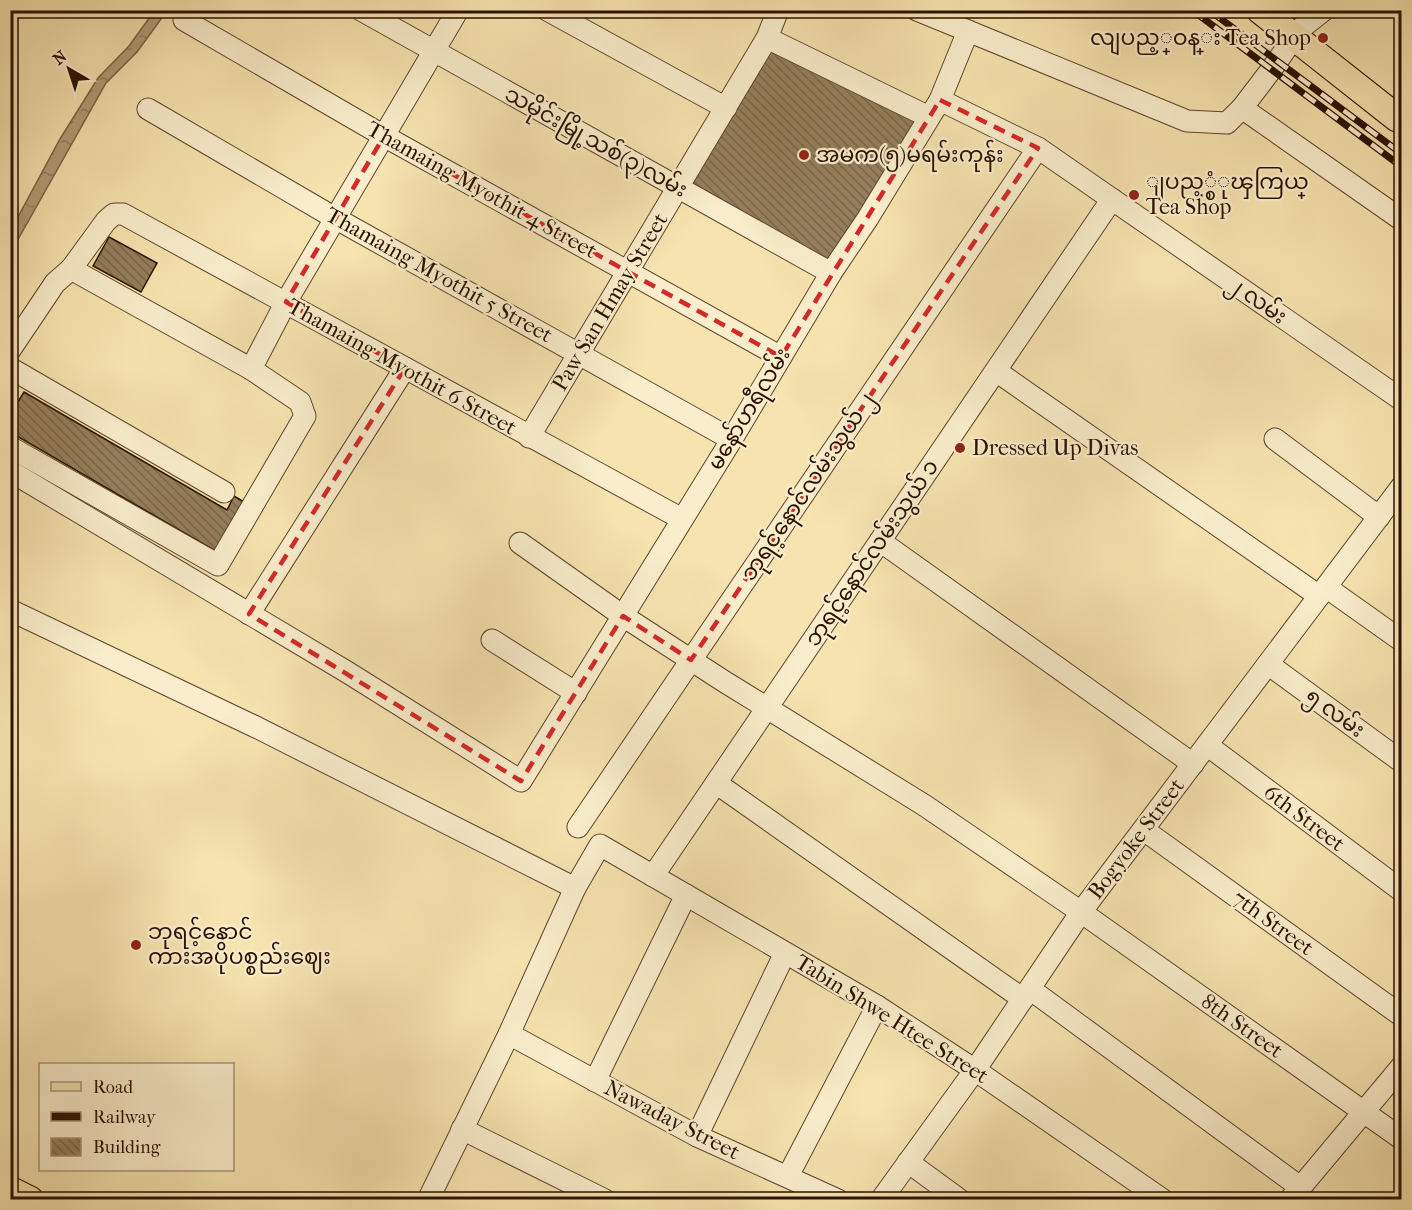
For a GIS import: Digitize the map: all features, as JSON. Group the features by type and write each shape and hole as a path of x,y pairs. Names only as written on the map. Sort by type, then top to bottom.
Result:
{"main road":[{"path":"1260,10 1401,107"},
{"path":"1276,10 1297,34 1401,119"},
{"path":"10,1190 30,1200"}],"street":[{"name":"သမိုင်းမြို့သစ်(၃)လမ်း","path":"361,10 831,273"},
{"path":"251,369 286,302 458,10"},
{"path":"547,10 726,108"},
{"name":"Paw San Hmay Street","path":"529,436 767,38 778,10"},
{"path":"917,10 1187,121 1227,123 1242,107 1297,34 1324,10"},
{"name":"Thamaing Myothit 4 Street","path":"187,15 384,136 781,357"},
{"name":"မနော်ဟရီလမ်း","path":"249,614 347,672 521,781 831,273 935,109 968,31"},
{"name":"၂ လမ်း","path":"767,38 935,109 1038,148 1401,400"},
{"path":"1242,107 1401,220"},
{"name":"Thamaing Myothit 5 Street","path":"148,109 335,219 731,439"},
{"name":"ဘုရင့်နောင်လမ်းသွယ် ၂","path":"578,827 1038,148"},
{"name":"ဘုရင့်နောင်လမ်းသွယ် ၁","path":"653,876 1112,199"},
{"name":"Thamaing Myothit 6 Street","path":"71,269 106,221 114,214 123,214 682,519"},
{"path":"10,350 55,283 71,269 251,369 300,402 305,416 218,565 10,447"},
{"path":"10,368 224,492"},
{"path":"10,471 249,614 405,368"},
{"path":"996,371 1322,592 1401,641"},
{"path":"1275,439 1393,504"},
{"name":"Bogyoke Street","path":"881,1200 975,1070 1082,912 1322,592 1393,504"},
{"path":"880,541 1193,764"},
{"name":"8th Street","path":"520,543 623,616 924,805 1082,912 1401,1140"},
{"path":"10,610 258,728 575,888 509,1034 428,1200"},
{"path":"492,640 576,693"},
{"name":"၅ လမ်း","path":"1268,664 1401,762"},
{"name":"6th Street","path":"1207,745 1401,891"},
{"path":"716,783 1026,994 1295,1193 1401,1066"},
{"name":"7th Street","path":"1144,830 1401,1016"},
{"name":"Tabin Shwe Htee Street","path":"575,888 600,844 877,1006 975,1070 1163,1200"},
{"path":"595,1081 686,895"},
{"path":"697,1136 785,952"},
{"path":"788,1176 877,1006"},
{"name":"Nawaday Street","path":"509,1034 697,1136 838,1200"},
{"path":"462,1129 605,1200"},
{"path":"908,1162 960,1200"}],"highlighted area":[{"path":"940,100 1038,148 691,660 623,616 521,781 249,614 405,368 286,302 384,136 781,357"}],"water":[{"path":"155,10 167,11 137,52 106,83 11,252 11,230 60,139 98,78 129,46"}],"building":[{"name":"အမက(၅)မရမ်းကုန်း","path":"771,46 923,120 832,263 687,186"},
{"path":"109,237 157,263 141,292 93,266"},
{"path":"24,392 227,510 234,496 248,504 219,553 10,432 10,415"}],"railway":[{"path":"1192,10 1402,167"},
{"path":"1209,10 1402,154"}],"place":[{"name":"လျပည့္ဝန္း Tea Shop","path":"1323,38"},
{"name":"အမက(၅)မရမ်းကုန်း","path":"804,155"},
{"name":"ျပည့္စံုၾကြယ္ Tea Shop","path":"1134,195"},
{"name":"Dressed Up Divas","path":"960,448"},
{"name":"ဘုရင့်နောင် ကားအပိုပစ္စည်းဈေး","path":"136,945"}]}
